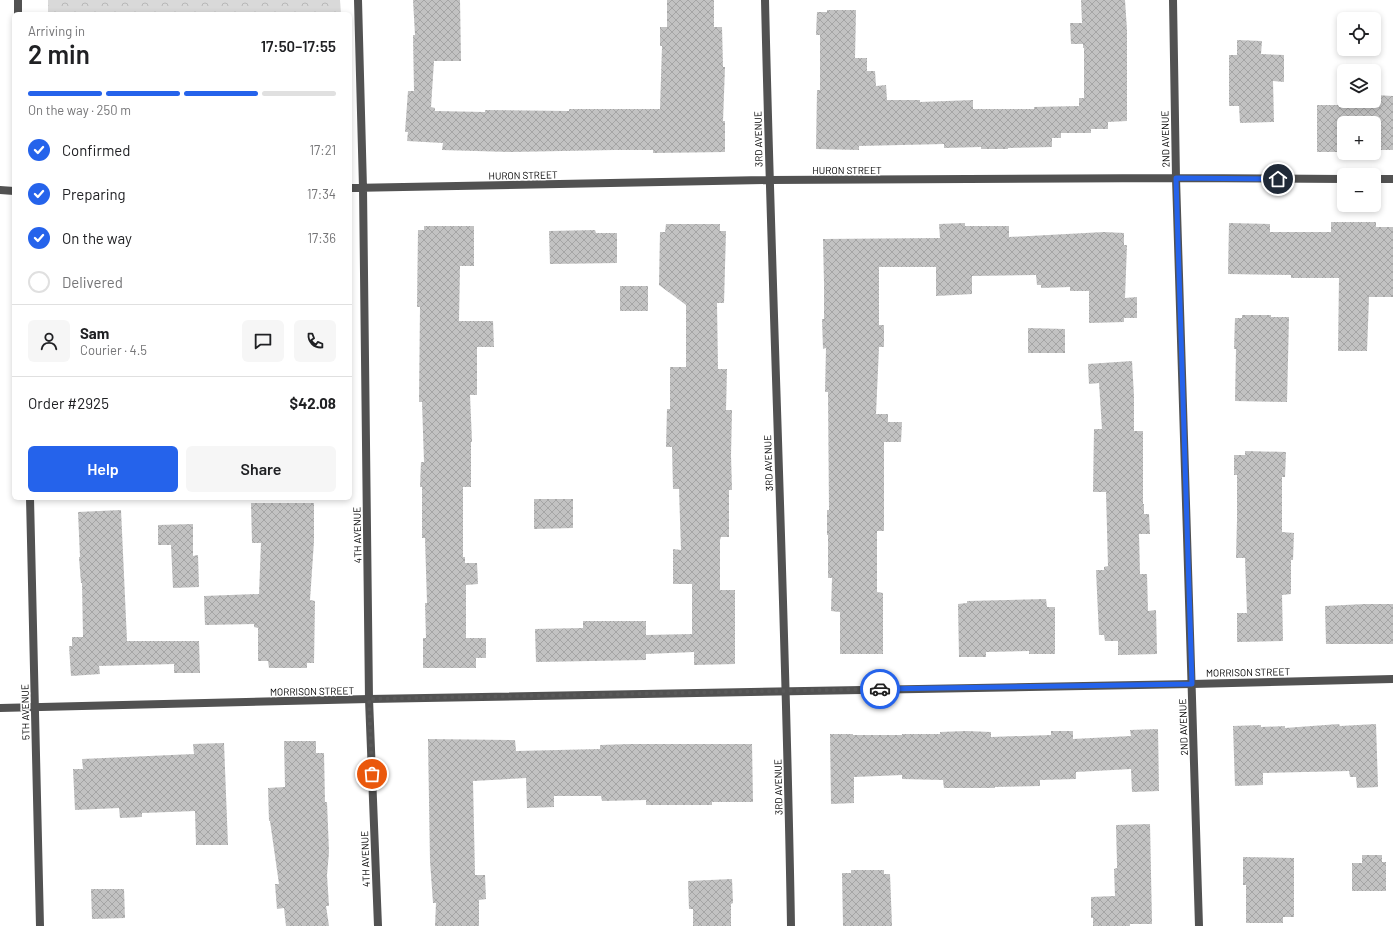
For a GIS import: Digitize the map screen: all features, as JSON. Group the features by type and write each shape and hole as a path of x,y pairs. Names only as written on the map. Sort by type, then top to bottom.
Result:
{"street":[{"path":"18,0 18,12"},
{"name":"4TH AVENUE","path":"358,0 363,188 369,699 378,926"},
{"name":"3RD AVENUE","path":"765,0 769,180 786,691 791,926"},
{"name":"2ND AVENUE","path":"1173,0 1176,178 1199,926"},
{"name":"HURON STREET","path":"352,188 769,180 1176,178 1337,179"},
{"path":"1381,179 1393,179"},
{"path":"0,190 12,191"},
{"name":"5TH AVENUE","path":"30,500 40,926"},
{"name":"MORRISON STREET","path":"0,708 369,699 1393,679"}],"green space":[{"path":"48,0 340,0 341,12 48,12"}],"building":[{"path":"413,0 460,0 461,61 434,61 431,107 435,108 435,111 485,112 485,110 569,111 569,109 660,109 662,46 660,46 660,27 667,27 667,0 714,0 714,27 722,27 723,67 725,67 723,121 725,121 725,152 653,153 653,150 614,150 510,152 442,150 443,143 407,141 408,132 405,132 408,91 414,91 413,35 415,35"},
{"path":"1081,0 1125,0 1127,30 1127,121 1108,122 1108,129 1091,129 1091,133 1061,133 1061,138 1052,138 1052,147 1008,149 981,149 981,147 944,148 944,144 859,146 859,150 816,149 817,90 820,90 820,35 816,35 817,12 827,12 827,10 856,10 855,58 867,58 867,71 875,71 876,86 886,85 887,100 920,100 920,102 973,100 973,109 1034,109 1034,107 1079,106 1079,98 1084,98 1084,48 1083,44 1071,44 1070,23 1082,23"},
{"path":"1237,40 1262,41 1261,54 1284,55 1284,82 1273,81 1274,122 1240,123 1239,106 1229,106 1229,55 1237,55"},
{"path":"1381,95 1393,96 1393,150 1381,150 1381,116 1337,116 1337,152 1317,152 1317,105 1337,105 1337,108 1381,108"},
{"path":"1331,222 1376,222 1376,227 1393,227 1393,297 1369,297 1367,351 1338,351 1339,278 1291,278 1291,275 1228,274 1229,223 1270,224 1270,232 1331,232"},
{"path":"965,223 965,226 1009,226 1009,237 1104,232 1124,233 1124,245 1127,245 1125,298 1137,297 1137,318 1124,318 1124,322 1089,323 1089,291 1070,291 1070,287 1041,288 1041,285 1037,285 1036,275 972,276 972,294 936,296 936,267 879,267 879,325 884,325 884,347 879,347 876,414 888,414 888,422 902,422 901,442 884,442 884,531 877,531 877,592 883,593 883,654 840,654 840,612 831,611 832,578 828,578 828,392 825,392 826,348 823,349 822,319 824,319 823,239 940,238 939,224"},
{"path":"666,224 720,224 720,231 726,231 724,303 717,303 718,369 727,369 726,410 732,410 732,490 729,490 729,537 721,537 720,540 720,590 735,590 735,664 694,665 694,652 646,654 646,660 536,662 535,629 583,628 583,621 646,621 646,635 692,634 692,584 673,584 673,549 681,550 679,489 673,489 672,447 666,447 667,409 670,409 670,367 686,367 686,305 659,285 660,232 665,232"},
{"path":"424,226 474,226 474,266 460,266 459,321 493,321 494,347 477,347 477,395 470,395 472,442 471,487 463,487 463,557 465,557 465,563 477,563 478,584 466,585 466,638 486,638 486,658 476,658 476,668 423,668 423,638 426,638 425,603 427,603 425,538 422,538 422,487 420,487 421,462 424,462 422,402 419,402 420,307 417,307 418,230 424,230"},
{"path":"595,230 596,233 617,233 617,263 550,264 549,231"},
{"path":"620,286 648,286 648,311 620,311"},
{"path":"1242,315 1271,315 1271,317 1289,317 1287,402 1235,401 1235,318 1242,318"},
{"path":"1028,328 1065,329 1065,353 1028,353"},
{"path":"1132,361 1134,431 1143,431 1143,504 1144,514 1149,514 1150,534 1139,534 1140,574 1147,574 1148,611 1156,610 1157,654 1118,655 1118,641 1105,641 1104,635 1099,635 1096,570 1104,570 1104,567 1108,566 1106,492 1093,492 1094,429 1102,429 1099,383 1089,384 1088,364"},
{"path":"1245,451 1286,452 1285,477 1282,477 1282,532 1294,533 1293,560 1291,560 1291,594 1282,595 1283,641 1237,642 1237,613 1247,613 1245,558 1236,558 1237,475 1234,475 1234,455 1245,455"},
{"path":"534,499 573,499 573,528 534,529"},
{"path":"251,503 314,503 314,541 310,600 315,601 314,663 307,663 307,668 269,668 268,661 258,661 258,628 254,627 254,624 205,625 204,596 259,594 261,543 252,543"},
{"path":"121,510 127,641 199,641 200,673 174,673 174,664 99,666 100,674 71,676 69,646 72,646 72,637 83,637 78,512"},
{"path":"193,524 193,556 198,555 199,587 173,588 171,545 158,545 158,525"},
{"path":"1046,599 1047,607 1055,607 1055,654 1029,654 1029,651 986,652 986,657 959,657 958,604 967,603 967,601"},
{"path":"1393,604 1393,644 1326,644 1325,606"},
{"path":"1339,724 1340,726 1376,724 1378,787 1357,788 1356,777 1350,777 1349,771 1263,773 1263,785 1235,786 1233,726 1261,725 1261,727 1285,726 1285,728"},
{"path":"1158,729 1159,791 1132,792 1131,769 1076,772 1076,779 1040,780 1040,786 995,788 944,788 943,780 902,779 902,775 854,777 854,803 831,804 830,734 902,735 940,734 940,732 966,731 991,732 991,737 1051,735 1051,731 1073,731 1073,739 1131,736 1130,730"},
{"path":"428,739 515,740 516,751 600,749 600,745 630,744 752,744 753,802 712,802 712,805 646,805 646,800 602,801 601,796 554,796 554,807 527,808 526,778 473,781 475,875 485,875 486,899 479,900 479,926 435,926 436,903 433,903 430,861"},
{"path":"284,741 316,741 316,753 324,753 325,802 327,802 329,852 327,875 329,906 326,906 329,926 286,926 284,908 277,909 275,884 279,884 269,821 268,788 285,787"},
{"path":"224,743 228,845 196,845 195,811 142,813 142,817 120,818 119,808 75,810 73,769 83,769 82,759 194,754 193,744"},
{"path":"1150,824 1152,924 1130,924 1130,926 1093,926 1093,918 1091,918 1091,897 1115,896 1114,869 1117,868 1116,825"},
{"path":"1362,855 1382,855 1382,862 1386,862 1386,891 1352,891 1352,863 1362,863"},
{"path":"1243,857 1294,858 1294,917 1283,917 1283,923 1246,923 1246,885 1243,885"},
{"path":"851,870 884,870 884,874 890,874 892,926 843,926 842,873 851,873"},
{"path":"732,879 733,903 731,904 731,926 693,926 693,909 689,909 688,881"},
{"path":"91,889 124,889 125,918 92,919"}],"way so far":[{"path":"372,774 369,699 880,689"}],"route":[{"path":"880,689 1192,684 1176,178 1278,179"}]}
